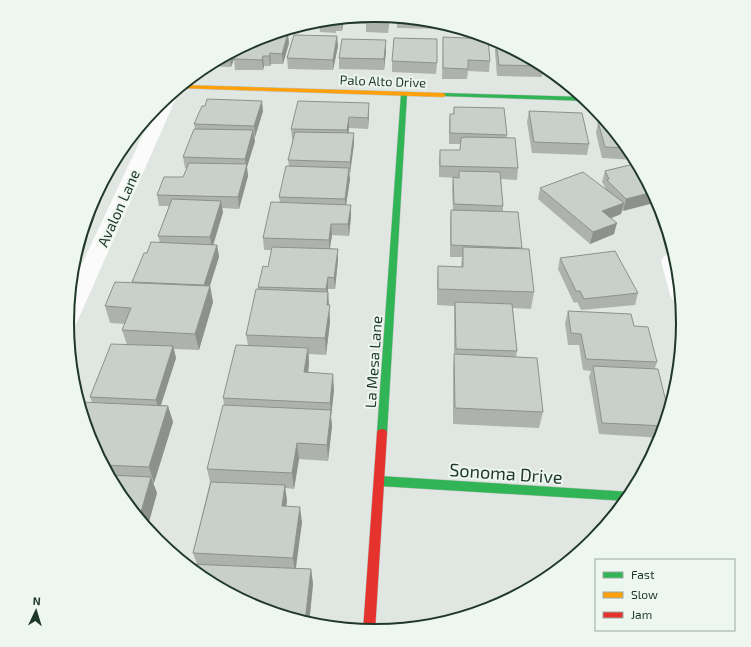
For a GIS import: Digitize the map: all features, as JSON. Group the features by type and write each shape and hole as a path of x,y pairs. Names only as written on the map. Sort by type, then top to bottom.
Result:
{"street":[{"name":"Palo Alto Drive","path":"188,87 576,99"},
{"name":"La Mesa Lane","path":"369,625 404,94"},
{"name":"Avalon Lane","path":"75,302 163,109"},
{"name":"Sonoma Drive","path":"379,481 622,497"}],"building":[{"path":"287,35 282,54 270,53 269,56 263,56 262,60 234,59 235,57 242,53"},
{"path":"294,35 337,36 333,60 287,58"},
{"path":"443,37 473,38 488,44 490,61 468,60 468,69 443,68"},
{"path":"394,38 437,39 437,63 392,61"},
{"path":"342,39 386,40 384,59 339,58"},
{"path":"497,48 532,66 499,65"},
{"path":"207,99 262,101 254,126 194,124 202,106 205,106"},
{"path":"298,101 369,103 368,118 349,117 347,130 291,129"},
{"path":"454,107 504,108 507,135 450,133 450,114 454,114"},
{"path":"529,111 582,113 589,144 534,142"},
{"path":"598,122 599,122 620,148 605,147"},
{"path":"194,129 253,130 245,159 183,157"},
{"path":"295,132 354,133 350,162 288,160"},
{"path":"461,138 515,138 518,168 440,166 440,150 460,150"},
{"path":"189,163 247,164 238,197 157,195 164,177 183,177"},
{"path":"632,165 648,193 626,199 607,180 609,179 605,171"},
{"path":"286,166 349,168 345,199 279,197"},
{"path":"459,171 500,172 503,206 454,204 453,177 459,178"},
{"path":"583,172 624,203 602,211 617,223 593,232 540,188"},
{"path":"172,199 221,201 210,237 158,236"},
{"path":"271,202 351,205 348,224 331,224 329,240 263,238"},
{"path":"451,210 518,212 522,248 451,245"},
{"path":"151,242 217,245 204,285 132,282 144,253 147,253"},
{"path":"272,247 338,249 334,278 328,277 326,289 258,287 263,266 268,267"},
{"path":"463,247 529,249 534,292 438,289 438,266 463,267"},
{"path":"615,251 638,293 584,299 580,291 576,291 560,258"},
{"path":"115,282 210,286 195,334 122,330 131,308 105,306"},
{"path":"256,289 328,292 327,305 330,305 325,338 246,335"},
{"path":"455,302 512,304 517,351 456,349"},
{"path":"568,311 631,314 634,326 648,327 657,362 586,359 581,334 571,333"},
{"path":"111,344 173,346 156,400 90,397"},
{"path":"236,345 308,348 304,372 333,374 330,403 223,398"},
{"path":"454,354 537,358 543,412 455,408"},
{"path":"593,366 658,369 666,404 659,426 602,423"},
{"path":"84,402 168,406 149,467 109,465 97,439"},
{"path":"223,405 331,410 327,445 297,443 292,473 207,469"},
{"path":"115,475 151,477 141,513"},
{"path":"211,482 285,485 282,506 300,507 293,558 193,553"},
{"path":"194,564 311,569 306,617 279,609 242,594 225,585"}],"traffic: fast":[{"path":"382,433 404,94"},
{"path":"443,95 576,99"},
{"path":"379,481 622,496"}],"traffic: slow":[{"path":"188,87 443,95"}],"traffic: jam":[{"path":"369,625 382,433"}]}
